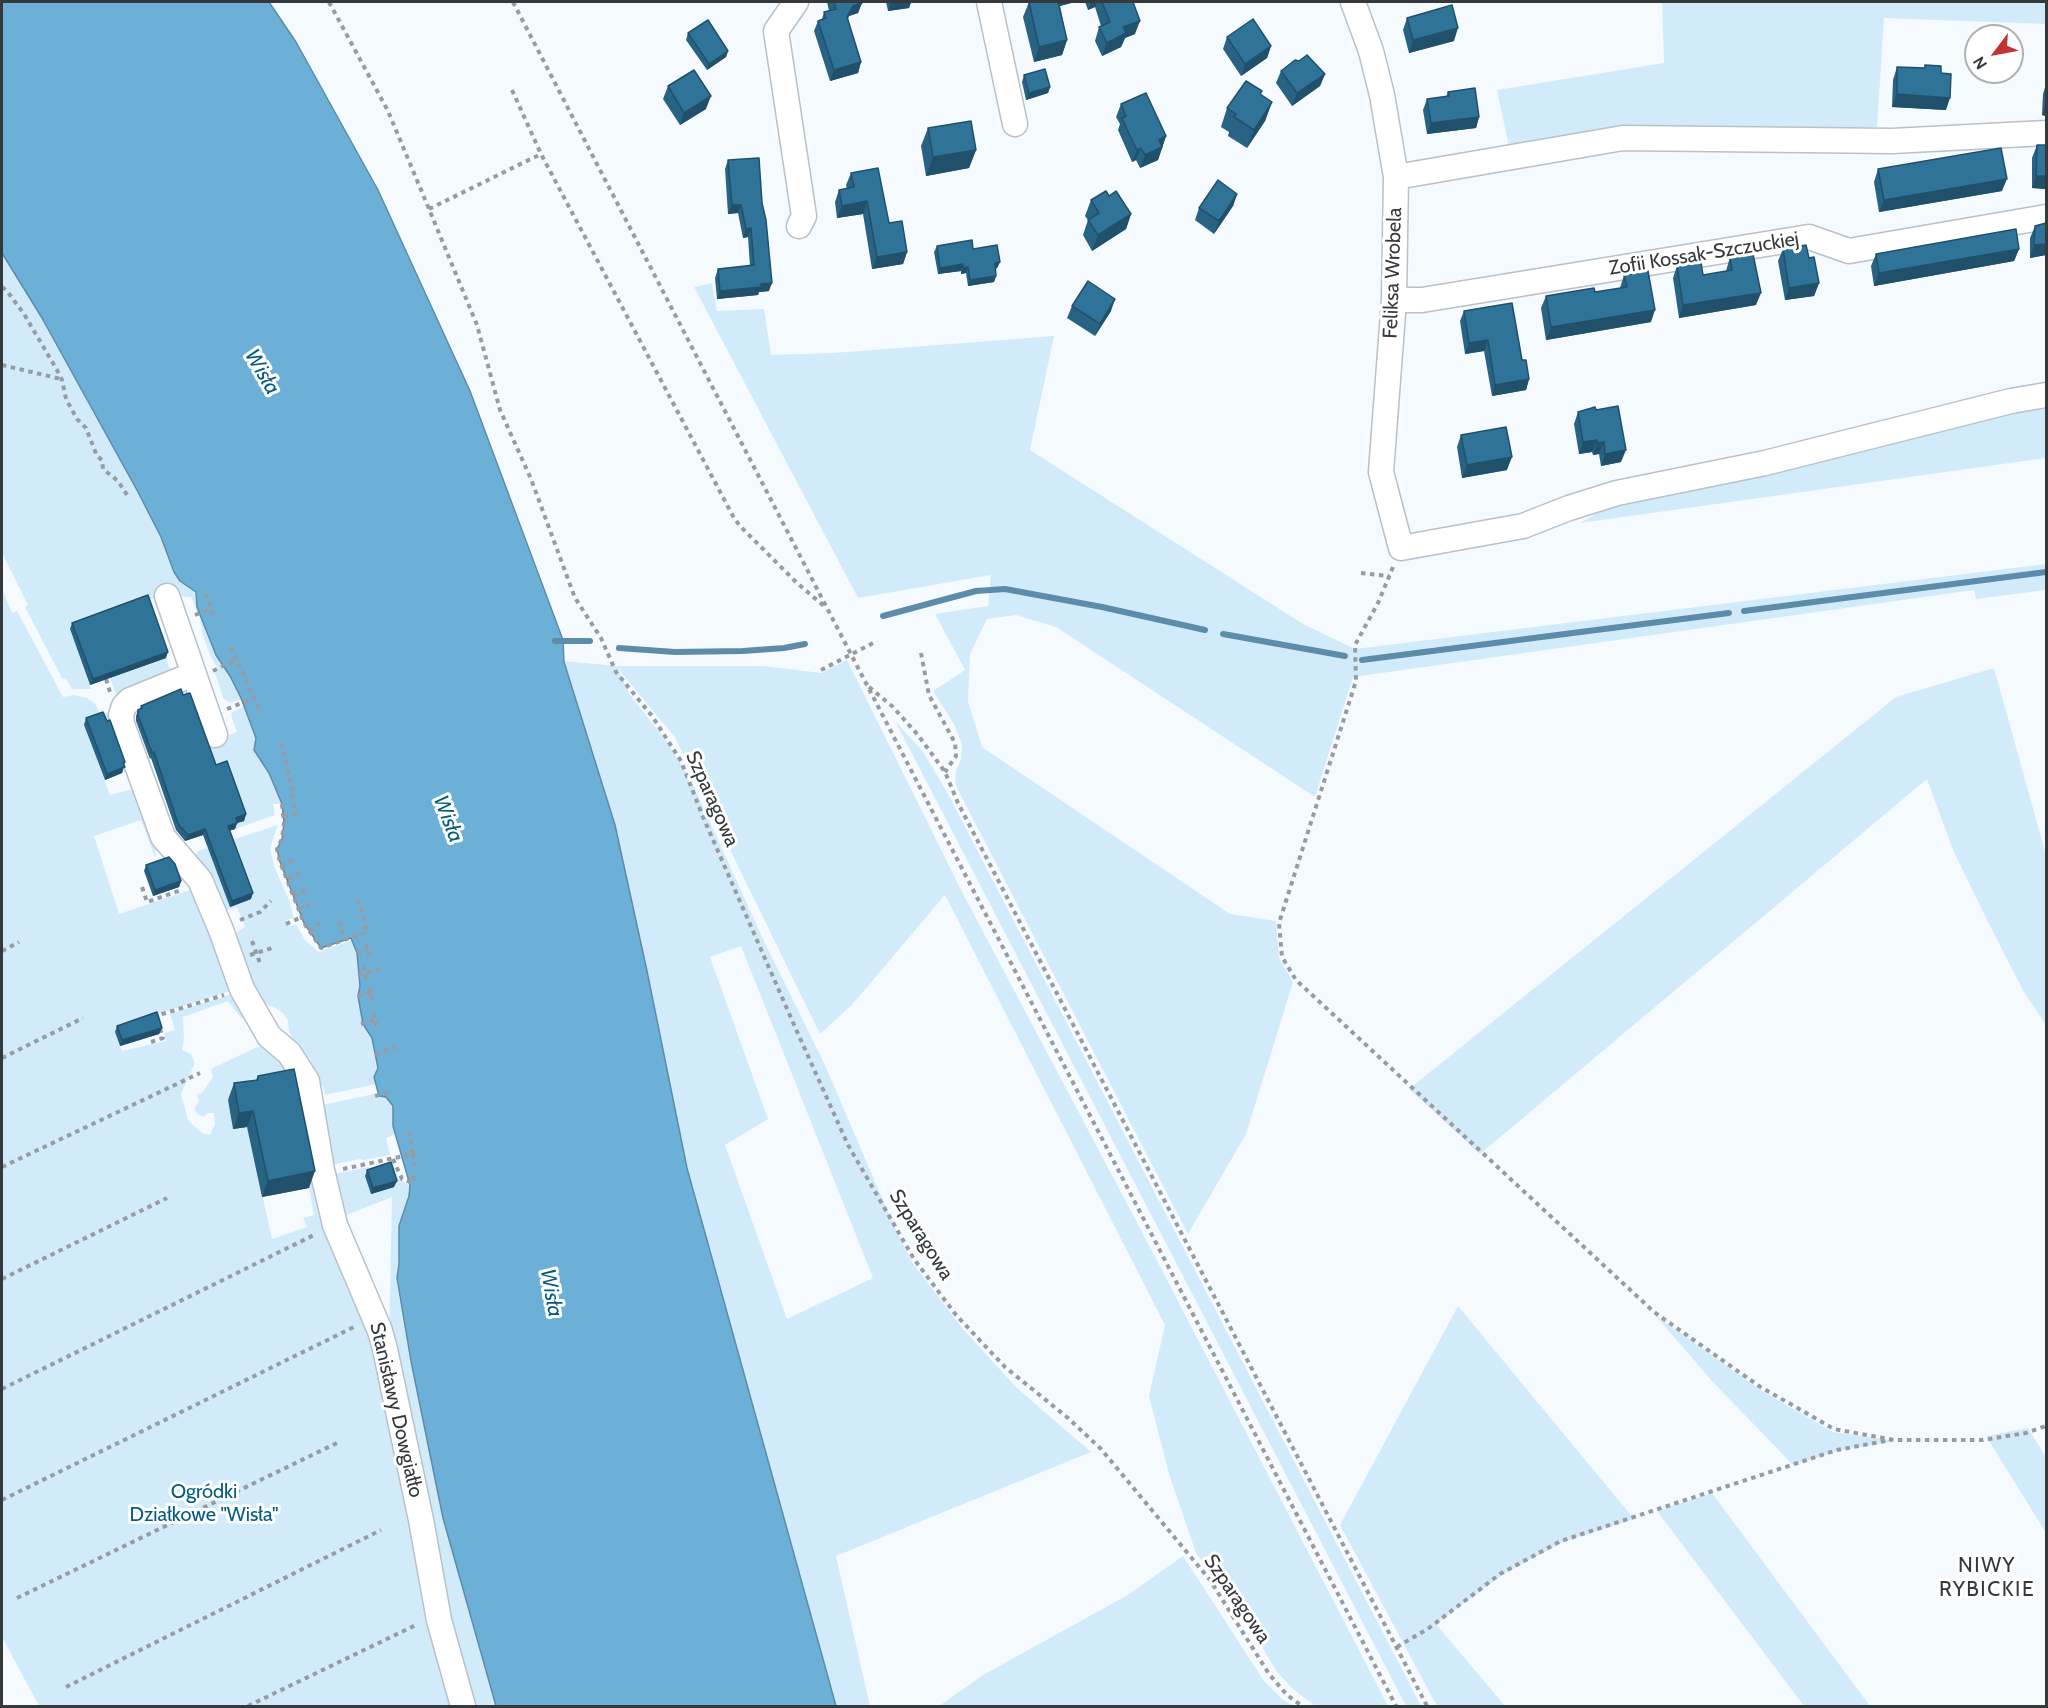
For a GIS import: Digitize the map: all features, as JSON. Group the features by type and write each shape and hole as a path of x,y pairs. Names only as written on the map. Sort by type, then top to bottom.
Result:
{"street":[{"path":"796,2 776,31 804,216 799,226"},
{"path":"989,2 1015,124"},
{"name":"Feliksa Wrobela","path":"1353,2 1371,51 1384,106 1396,177 1394,300 1381,471 1401,548"},
{"path":"1396,177 1623,138 1892,141 2046,133"},
{"name":"Zofii Kossak-Szczuckiej","path":"1394,300 1422,300 1809,237 1849,251 2046,217"},
{"path":"1401,548 1522,526 1617,493 1765,463 2011,401 2046,395"},
{"path":"167,596 215,735"},
{"name":"Stanisławy Dowgiałło","path":"194,674 130,700 124,706 122,724 163,837 202,883 242,989 269,1036 289,1053 307,1081 322,1170 335,1225 383,1340 421,1520 429,1622 462,1705"}],"path":[{"name":"Szparagowa","path":"329,2 388,111 477,325 500,410 531,479 575,598 601,638 616,672 652,716 681,761 703,817 848,1145 914,1259 956,1316 1005,1367 1068,1418 1101,1449 1210,1580 1269,1674 1287,1695 1302,1707"},
{"path":"513,2 1396,1707"},
{"path":"512,90 541,154 734,518 797,583 827,608"},
{"path":"429,209 541,154"},
{"path":"2,287 24,314 62,380 66,399 77,419 86,428 104,469 118,481 129,498"},
{"path":"2,365 62,380"},
{"path":"1401,548 1378,603 1355,645 1356,681 1279,923 1282,957 1296,980 1654,1312 1754,1382 1833,1430 1894,1440 1983,1440 2026,1433 2046,1426"},
{"path":"1360,573 1389,576"},
{"path":"206,594 215,620"},
{"path":"200,613 211,609"},
{"path":"821,670 877,641"},
{"path":"231,647 261,714"},
{"path":"921,653 929,695 956,743 956,756 945,772"},
{"path":"223,666 237,659"},
{"path":"867,686 899,713 945,772 958,803 1427,1707"},
{"path":"243,703 254,698"},
{"path":"281,743 293,790 291,793 296,813 284,817"},
{"path":"282,804 284,817 282,839 277,849 281,866 298,909 321,948 367,932 357,896"},
{"path":"281,866 296,859"},
{"path":"288,879 304,872"},
{"path":"142,888 147,902 165,896"},
{"path":"293,895 310,888"},
{"path":"239,921 260,912 271,901"},
{"path":"298,909 316,902"},
{"path":"286,924 302,917"},
{"path":"309,930 322,921"},
{"path":"339,921 348,939"},
{"path":"252,941 261,966"},
{"path":"2,951 19,942"},
{"path":"366,943 370,956"},
{"path":"357,953 368,949"},
{"path":"363,966 367,980"},
{"path":"357,975 383,968"},
{"path":"370,987 372,1001"},
{"path":"151,1042 163,1038 156,1016 242,989"},
{"path":"358,996 371,993"},
{"path":"373,1013 377,1027"},
{"path":"2,1058 83,1018"},
{"path":"362,1024 375,1020"},
{"path":"375,1055 397,1046"},
{"path":"2,1167 200,1073"},
{"path":"375,1095 390,1092"},
{"path":"393,1159 402,1179 413,1183 415,1169 409,1131"},
{"path":"322,1170 349,1168 413,1154"},
{"path":"2,1279 167,1198"},
{"path":"2,1389 319,1233"},
{"path":"2,1500 361,1324"},
{"path":"1397,1647 1429,1628 1500,1574 1561,1541 1827,1452 1894,1440"},
{"path":"17,1599 341,1441"},
{"path":"66,1687 381,1530"},
{"path":"248,1707 429,1622"}],"green space":[{"path":"1662,2 2046,2 2046,24 1884,18 1877,127 1629,127 1510,152 1497,90 1664,63"},
{"path":"2,253 42,318 138,492 161,537 174,572 180,581 197,592 197,607 216,655 242,699 230,703 223,698 215,673 218,669 210,655 191,597 183,597 171,592 70,629 91,689 72,689 67,680 62,678 25,607 28,605 2,553"},
{"path":"712,283 717,311 764,309 771,355 833,353 1054,336 1030,450 1303,624 1355,649 2046,564 2046,590 1976,599 1974,590 1353,677 1315,797 1056,627 1016,615 987,619 970,654 968,701 982,747 1230,914 1276,921 1279,958 1293,982 1246,1134 1188,1234 955,781 961,759 962,744 954,724 933,691 965,670 935,614 988,606 991,575 858,598 694,287"},
{"path":"2046,404 2046,458 1580,523 1612,505"},
{"name":"Ogródki Działkowe \"Wisła\"","path":"2,589 12,613 17,611 63,697 74,695 87,698 95,704 99,712 110,715 128,771 122,773 101,718 84,725 110,795 136,788 157,843 155,858 141,820 94,836 119,914 199,887 237,989 157,1014 115,1032 122,1051 166,1041 164,1033 175,1030 170,1014 238,992 247,1013 242,1019 228,1001 183,1017 182,1050 191,1054 195,1063 181,1094 188,1120 202,1133 210,1135 215,1124 214,1113 208,1113 203,1117 197,1114 194,1108 199,1102 197,1094 202,1093 213,1077 211,1069 257,1047 268,1046 300,1075 229,1100 233,1129 258,1126 253,1153 272,1239 307,1227 303,1218 314,1215 309,1188 312,1171 366,1314 457,1706 39,1706 2,1637"},
{"path":"166,658 172,676 117,697 110,678"},
{"path":"847,660 961,890 1151,1249 1388,1706 1315,1706 1292,1688 1277,1672 1241,1612 1196,1553 1169,1474 1149,1396 1165,1325 945,895 852,1005 820,1034 675,737 618,669 630,695 664,738 690,778 763,939 825,1065 894,1226 912,1262 962,1328 1017,1388 1091,1452 836,1556 870,1706 836,1706 687,1168 647,971 564,661 617,666 764,666 821,673","holes":["741,946 873,1278 787,1319 725,1145 768,1119 710,957"]},
{"path":"1994,668 2046,855 2046,1025 2024,992 1953,850 1927,779 1480,1154 1409,1089 1896,697"},
{"path":"244,706 256,738 254,750 269,773 282,804 273,804 275,815 235,829 204,745 237,732 231,715 232,712"},
{"path":"895,721 924,753 949,796 1421,1706 1406,1706"},
{"path":"278,825 270,848 274,866 294,918 287,920 287,924 290,926 296,924 305,940 319,952 352,940 357,953 360,986 358,996 363,1024 372,1038 378,1069 374,1077 376,1084 325,1095 323,1086 318,1084 310,1064 311,1060 296,1045 283,1013 274,1007 253,1001 233,934 245,927 237,907 225,911 198,867 196,855 198,851"},
{"path":"374,1094 375,1097 386,1097 393,1106 393,1126 396,1134 386,1138 390,1155 336,1164 328,1163 317,1106"},
{"path":"392,1162 399,1179 410,1185 409,1196 402,1214 397,1278 443,1518 496,1706 469,1706 389,1340 392,1197 339,1218 334,1174 368,1167 371,1173 381,1171 382,1164"},
{"path":"1458,1306 1634,1519 1563,1542 1502,1575 1436,1624 1505,1706 1437,1706 1340,1525"},
{"path":"1655,1315 1759,1389 1833,1432 1896,1441 1837,1451 1793,1465 1712,1381"},
{"path":"2028,1428 2046,1457 2046,1533 1986,1436"},
{"path":"1712,1493 1870,1706 1804,1706 1657,1511"},
{"path":"1183,1556 1264,1681 1283,1700 1294,1706 939,1706 983,1675 1126,1596"}],"water":[{"name":"Wisła","path":"2,2 269,2 296,42 378,190 470,391 563,640 564,662 615,825 687,1168 836,1706 496,1706 443,1518 411,1361 397,1278 399,1226 409,1196 410,1185 393,1126 393,1106 386,1097 379,1096 374,1077 378,1068 372,1038 363,1024 358,996 360,986 357,953 351,938 321,948 304,923 277,849 282,839 284,823 282,804 269,773 254,750 256,738 241,698 216,655 197,607 196,592 180,581 174,572 161,537 138,492 42,318 2,253"}],"building":[{"path":"834,2 862,3 853,6 847,17 861,62 834,70 818,21 826,18 824,12 836,9"},
{"path":"1029,2 1058,2 1067,40 1039,47"},
{"path":"1102,2 1133,2 1140,21 1123,27 1126,33 1107,43 1099,27 1110,22"},
{"path":"1452,5 1458,28 1413,40 1407,18"},
{"path":"1253,19 1271,46 1245,64 1227,37"},
{"path":"708,20 728,51 709,64 688,33"},
{"path":"1307,55 1325,74 1297,93 1281,71 1295,60 1299,61"},
{"path":"1925,65 1941,66 1941,73 1951,74 1950,98 1897,94 1897,67 1925,68"},
{"path":"1045,69 1050,87 1029,93 1024,75"},
{"path":"694,70 711,96 684,113 668,86"},
{"path":"1246,81 1262,91 1260,94 1272,102 1254,130 1234,117 1236,114 1227,108"},
{"path":"1475,88 1479,117 1431,123 1427,99 1449,96 1448,92"},
{"path":"1146,93 1166,136 1159,140 1162,147 1145,155 1141,148 1137,150 1129,134 1122,118 1126,116 1121,104"},
{"path":"971,121 976,150 933,157 928,128"},
{"path":"2037,145 2046,145 2046,176 2036,176"},
{"path":"2001,148 2007,179 1884,200 1878,169"},
{"path":"759,158 772,283 761,284 761,287 720,291 718,269 754,265 751,228 746,229 741,205 732,205 728,160"},
{"path":"878,168 889,223 902,221 907,252 877,257 867,201 842,206 839,190 854,187 851,173"},
{"path":"1218,180 1237,194 1219,221 1199,208"},
{"path":"1106,191 1109,196 1116,191 1131,214 1098,235 1088,220 1099,213 1091,200"},
{"path":"2046,223 2046,244 2034,245 2035,226"},
{"path":"2016,229 2019,249 1879,273 1876,254"},
{"path":"972,240 973,249 997,245 1000,262 995,263 996,276 970,280 968,267 963,268 963,264 940,268 937,246"},
{"path":"1806,245 1809,258 1814,257 1819,283 1789,288 1783,249"},
{"path":"1753,254 1761,293 1683,305 1677,266 1701,262 1703,275 1732,270 1730,257"},
{"path":"1648,271 1655,310 1551,327 1546,296 1594,288 1595,292 1627,287 1624,275"},
{"path":"1088,281 1115,299 1100,324 1072,306"},
{"path":"1512,303 1522,360 1526,360 1529,379 1495,385 1488,340 1469,343 1464,311"},
{"path":"1618,406 1626,450 1605,454 1604,442 1597,443 1597,440 1583,442 1578,412 1595,407 1596,410"},
{"path":"1506,427 1512,457 1467,465 1461,435"},
{"path":"148,595 168,652 93,679 72,623"},
{"path":"181,689 183,695 190,693 216,765 227,761 246,814 236,818 237,823 228,826 253,893 232,901 205,829 188,835 178,824 154,752 152,753 138,715 141,706"},
{"path":"103,712 107,721 110,720 125,762 123,763 125,767 107,774 86,718"},
{"path":"169,857 175,864 181,881 155,890 146,865"},
{"path":"157,1012 162,1028 122,1040 117,1026"},
{"path":"294,1069 315,1171 268,1181 253,1111 239,1113 234,1083 258,1080 258,1076"},
{"path":"391,1162 397,1181 373,1188 367,1170"}],"waterway":[{"path":"1744,611 2046,572"},
{"path":"883,616 976,591 1005,589 1102,607 1205,630"},
{"path":"1362,660 1729,613"},
{"path":"1223,634 1345,656"},
{"path":"555,641 590,641"},
{"path":"619,648 675,652 743,651 805,644"}],"district":[{"name":"NIWY RYBICKIE","path":"1987,1578"}]}
